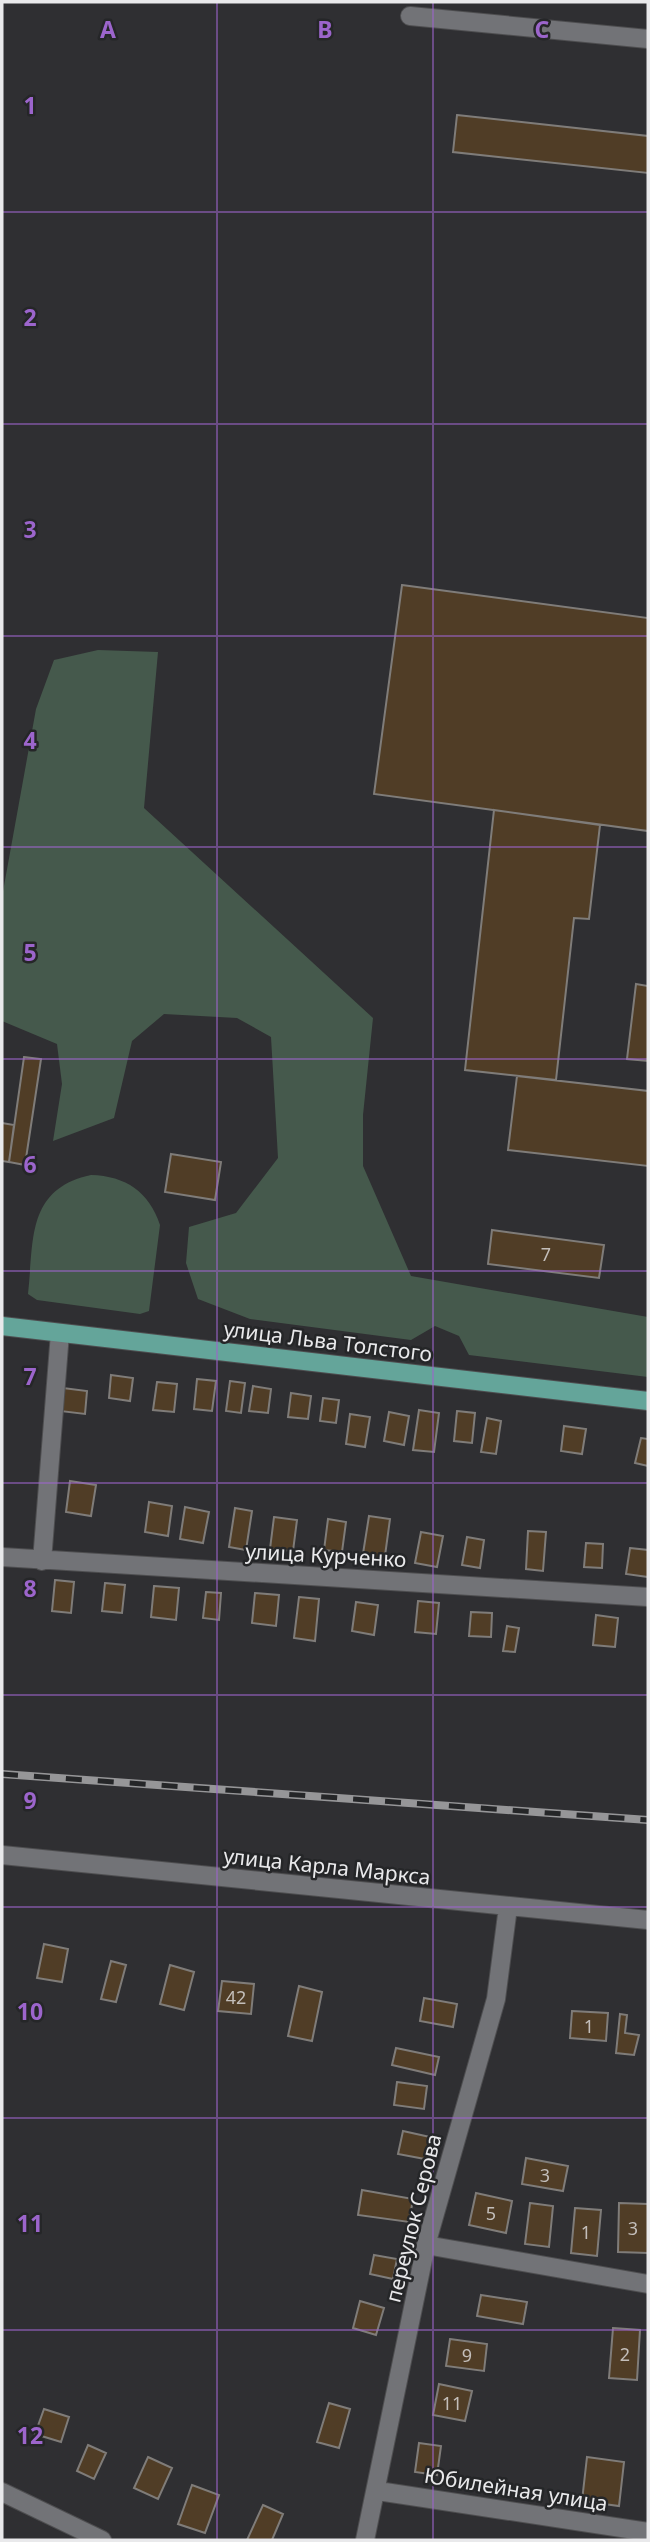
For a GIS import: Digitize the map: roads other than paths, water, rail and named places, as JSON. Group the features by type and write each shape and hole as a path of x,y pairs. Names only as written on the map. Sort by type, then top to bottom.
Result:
{"main road":[{"name":"улица Льва Толстого","path":"2,1326 648,1401"}],"street":[{"path":"410,16 648,39"},
{"path":"42,1561 60,1333"},
{"name":"улица Курченко","path":"2,1557 648,1597"},
{"name":"улица Карла Маркса","path":"2,1855 648,1920"},
{"name":"переулок Серова","path":"365,2540 378,2491 426,2245 496,1999 508,1907"},
{"path":"426,2245 648,2284"},
{"name":"Юбилейная улица","path":"378,2491 648,2532"},
{"path":"2,2492 102,2540"}],"railway":[{"path":"2,1774 648,1820"}]}
